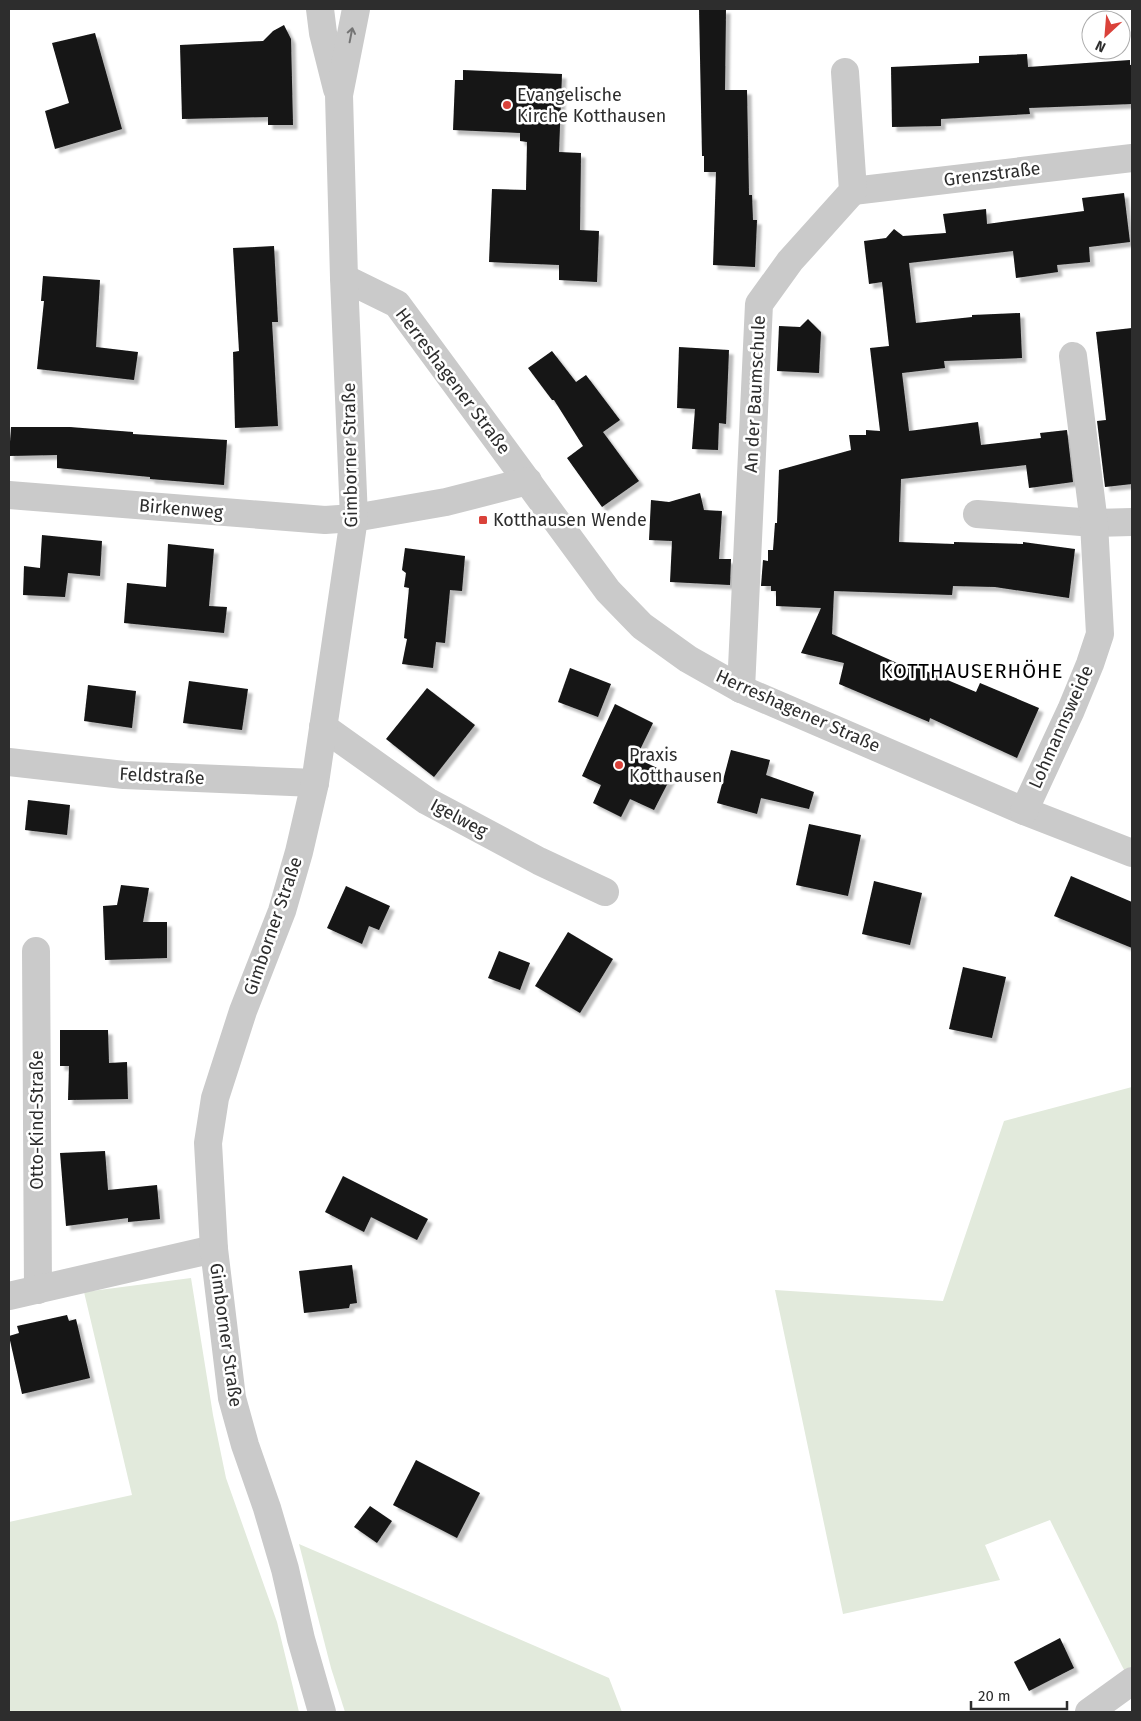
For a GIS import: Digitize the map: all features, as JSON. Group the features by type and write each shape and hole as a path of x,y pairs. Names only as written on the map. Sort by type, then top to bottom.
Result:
{"street":[{"name":"Gimborner Straße","path":"320,9 323,33 339,95"},
{"name":"Gimborner Straße","path":"322,1712 301,1639 280,1552 232,1398 214,1249 208,1143 214,1098 243,1011 282,911 299,852 315,783 354,518 339,95 356,9"},
{"path":"845,72 853,191"},
{"name":"Grenzstraße","path":"853,191 1132,158"},
{"name":"An der Baumschule","path":"741,689 759,304 790,261 853,191"},
{"name":"Herreshagener Straße","path":"344,278 397,304 608,591 642,626 688,659 741,689 1024,811 1132,853"},
{"name":"Lohmannsweide","path":"1024,811 1071,710 1100,634 1094,523 1073,356"},
{"path":"354,518 446,502 528,480"},
{"name":"Birkenweg","path":"9,495 325,520 354,518"},
{"path":"977,514 1094,523 1132,522"},
{"name":"Igelweg","path":"323,728 427,801 539,861 604,892"},
{"name":"Feldstraße","path":"9,762 124,775 315,783"},
{"name":"Otto-Kind-Straße","path":"36,950 38,1290"},
{"path":"9,1296 214,1249"},
{"path":"1090,1712 1132,1681"}],"shaded area":[{"path":"1132,1087 1132,1684 1050,1520 985,1545 1000,1580 843,1614 775,1290 943,1301 1004,1121"},
{"path":"191,1278 213,1415 226,1478 277,1622 299,1712 9,1712 9,1522 132,1495 84,1292"},
{"path":"299,1544 609,1678 622,1712 345,1712 331,1668"}],"building":[{"path":"699,9 726,9 725,90 747,90 749,195 752,195 753,220 757,220 755,267 713,265 716,172 704,172 704,156 702,156"},
{"path":"284,25 291,39 293,125 268,125 268,117 182,119 180,45 263,41 273,31"},
{"path":"95,33 122,129 55,149 45,111 69,103 52,43"},
{"path":"1027,54 1028,67 1130,60 1130,65 1132,65 1132,104 1029,108 1030,114 941,119 941,126 892,127 891,67 979,63 979,56"},
{"path":"463,70 562,74 559,152 581,153 580,230 599,231 597,282 559,280 559,265 489,262 492,189 526,190 527,142 520,141 520,133 453,130 455,80 463,80"},
{"path":"1124,193 1130,242 1089,247 1090,262 1057,265 1058,272 1016,278 1013,251 909,263 916,323 972,317 972,315 1020,313 1022,358 944,361 945,368 902,373 909,431 978,422 981,445 1041,438 1040,433 1067,430 1073,482 1029,488 1026,465 901,479 899,542 1023,544 1023,542 1075,549 1069,598 995,587 953,586 952,595 834,591 832,634 906,667 907,663 976,692 980,683 1039,708 1017,758 930,718 929,722 839,684 844,663 801,653 821,608 776,606 776,591 771,591 771,586 761,586 763,560 768,561 768,550 773,550 775,523 777,523 779,470 851,450 849,435 866,435 866,430 880,431 870,348 889,346 882,282 869,284 864,241 886,238 894,229 903,236 946,233 943,214 986,209 987,224 1084,211 1082,198"},
{"path":"274,246 278,322 272,322 278,426 235,428 233,352 239,351 233,248"},
{"path":"43,276 100,280 96,347 138,352 134,380 37,369 44,301 41,301"},
{"path":"808,319 821,332 819,373 777,371 779,326 800,327"},
{"path":"1132,328 1132,484 1105,487 1097,421 1106,420 1096,332"},
{"path":"679,347 729,350 726,424 719,423 718,450 692,449 695,409 677,408"},
{"path":"552,351 576,382 586,375 620,420 603,432 639,481 602,507 567,458 583,446 554,400 552,400 528,368"},
{"path":"11,427 70,427 133,432 133,434 227,440 224,485 150,479 150,477 57,468 57,455 9,456"},
{"path":"700,493 704,510 722,511 719,559 731,559 730,585 670,582 672,541 649,540 651,500 669,502"},
{"path":"42,535 102,541 100,576 68,573 65,597 23,595 24,566 40,568"},
{"path":"168,544 214,549 209,606 227,607 224,633 124,623 127,583 166,587"},
{"path":"405,548 465,556 462,591 450,590 445,643 436,642 433,668 402,664 407,639 404,638 409,588 404,587 406,573 402,570"},
{"path":"570,668 611,684 598,717 558,702"},
{"path":"189,681 248,689 242,730 183,723"},
{"path":"88,685 136,691 132,728 84,721"},
{"path":"427,688 475,725 434,777 386,739"},
{"name":"Praxis Kotthausen","path":"615,704 653,723 636,758 672,775 654,810 630,799 621,817 593,803 601,785 582,776"},
{"path":"731,750 770,760 766,775 814,792 809,809 761,798 757,814 717,803"},
{"path":"28,800 70,805 67,835 25,830"},
{"path":"809,824 861,835 848,896 796,885"},
{"path":"1071,876 1132,902 1132,948 1054,916"},
{"path":"874,881 922,893 910,945 862,934"},
{"path":"121,885 149,888 143,922 167,922 167,958 105,960 103,906 117,905"},
{"path":"346,886 390,906 379,930 369,926 362,944 327,928"},
{"path":"568,932 613,959 580,1013 535,986"},
{"path":"499,951 530,963 520,990 488,978"},
{"path":"963,967 1006,977 992,1038 949,1029"},
{"path":"60,1030 108,1030 109,1063 127,1062 128,1099 68,1100 69,1066 60,1066"},
{"path":"105,1151 108,1190 157,1185 160,1219 128,1222 128,1218 66,1226 60,1153"},
{"path":"343,1176 428,1219 417,1240 371,1217 364,1232 325,1212"},
{"path":"352,1265 357,1303 350,1304 349,1308 304,1313 299,1271"},
{"path":"67,1315 69,1321 76,1319 90,1378 22,1394 9,1336 19,1333 17,1326"},
{"path":"416,1460 480,1493 457,1538 393,1505"},
{"path":"370,1506 392,1521 377,1543 354,1527"},
{"path":"1060,1638 1074,1668 1029,1691 1014,1662"}],"place":[{"name":"Evangelische Kirche Kotthausen","path":"507,105"},
{"name":"Kotthausen Wende","path":"483,520"},
{"name":"Praxis Kotthausen","path":"619,765"}],"district":[{"name":"KOTTHAUSERHÖHE","path":"972,671"}]}
